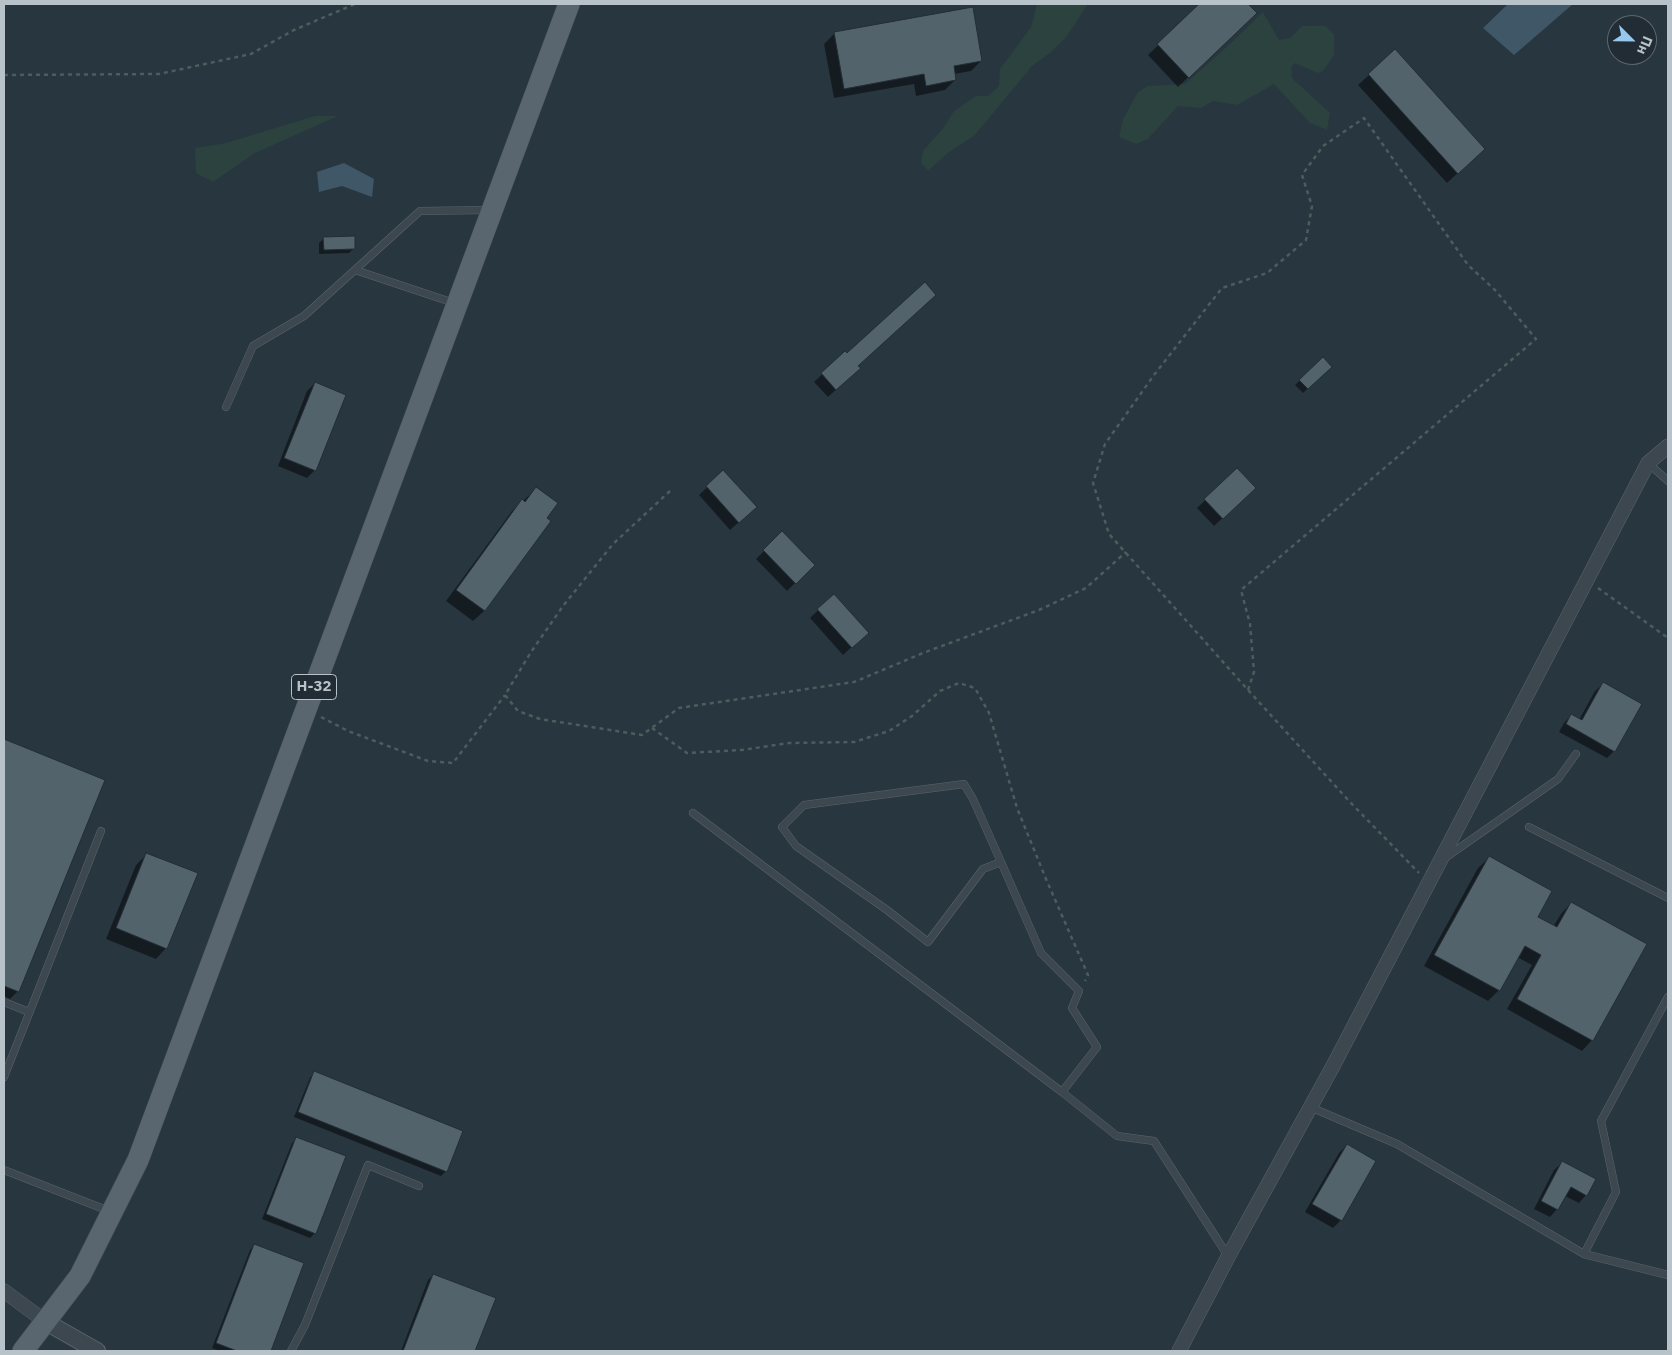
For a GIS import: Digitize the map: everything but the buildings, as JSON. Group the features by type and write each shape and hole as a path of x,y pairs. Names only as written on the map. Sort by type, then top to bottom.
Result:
{"main road":[{"name":"Н-32","path":"24,1351 80,1276 138,1160 569,4"}],"street":[{"path":"1179,1351 1429,883 1648,463 1668,446"},
{"path":"4,1291 46,1322 97,1351"}],"lane":[{"path":"226,407 253,346 304,316 420,211 492,210"},
{"path":"355,270 457,304"},
{"path":"1648,463 1668,482"},
{"path":"1439,863 1558,779 1576,754"},
{"path":"1001,862 983,869 928,942 887,910 796,846 782,827 804,805 964,784 973,799 1001,862 1041,953 1079,991 1072,1008 1097,1047 1062,1092"},
{"path":"693,813 1062,1092 1117,1136 1154,1141 1228,1257"},
{"path":"1529,827 1668,898"},
{"path":"4,1077 101,831"},
{"path":"1584,1254 1616,1192 1601,1121 1668,997"},
{"path":"4,1002 29,1012"},
{"path":"1310,1107 1396,1144 1584,1254 1668,1275"},
{"path":"291,1351 305,1324 368,1165 420,1186"},
{"path":"4,1170 112,1212"}],"path":[{"path":"4,75 159,74 251,54 294,30 355,4"},
{"path":"1248,690 1254,672 1250,624 1241,590 1536,339 1495,290 1468,265 1364,118 1323,146 1302,175 1312,206 1306,240 1267,273 1222,288 1154,375 1105,444 1093,483 1109,534 1248,690 1349,801 1429,883"},
{"path":"306,710 348,730 428,761 454,763 505,695 531,652 563,606 613,544 670,491"},
{"path":"505,695 518,711 540,720 642,735 680,708 854,682 923,653 1039,610 1070,596 1086,588 1126,552"},
{"path":"1587,580 1668,638"}],"green space":[{"path":"1037,4 1088,4 1067,36 1050,53 1032,66 974,136 949,152 928,171 921,163 923,151 944,127 954,111 976,96 988,96 999,86 1000,69 1031,27"},
{"path":"1263,12 1279,40 1290,38 1302,26 1325,26 1334,34 1334,55 1323,71 1318,73 1295,63 1291,67 1292,78 1330,113 1327,130 1310,123 1274,84 1237,105 1213,101 1201,108 1178,106 1148,139 1136,144 1119,137 1123,119 1138,92 1148,86 1185,84"},
{"path":"315,116 338,116 255,153 213,182 196,173 195,148 226,143"}],"water":[{"path":"1508,4 1573,4 1514,55 1483,28"},
{"path":"344,163 374,179 372,197 342,186 319,192 317,172"}]}
